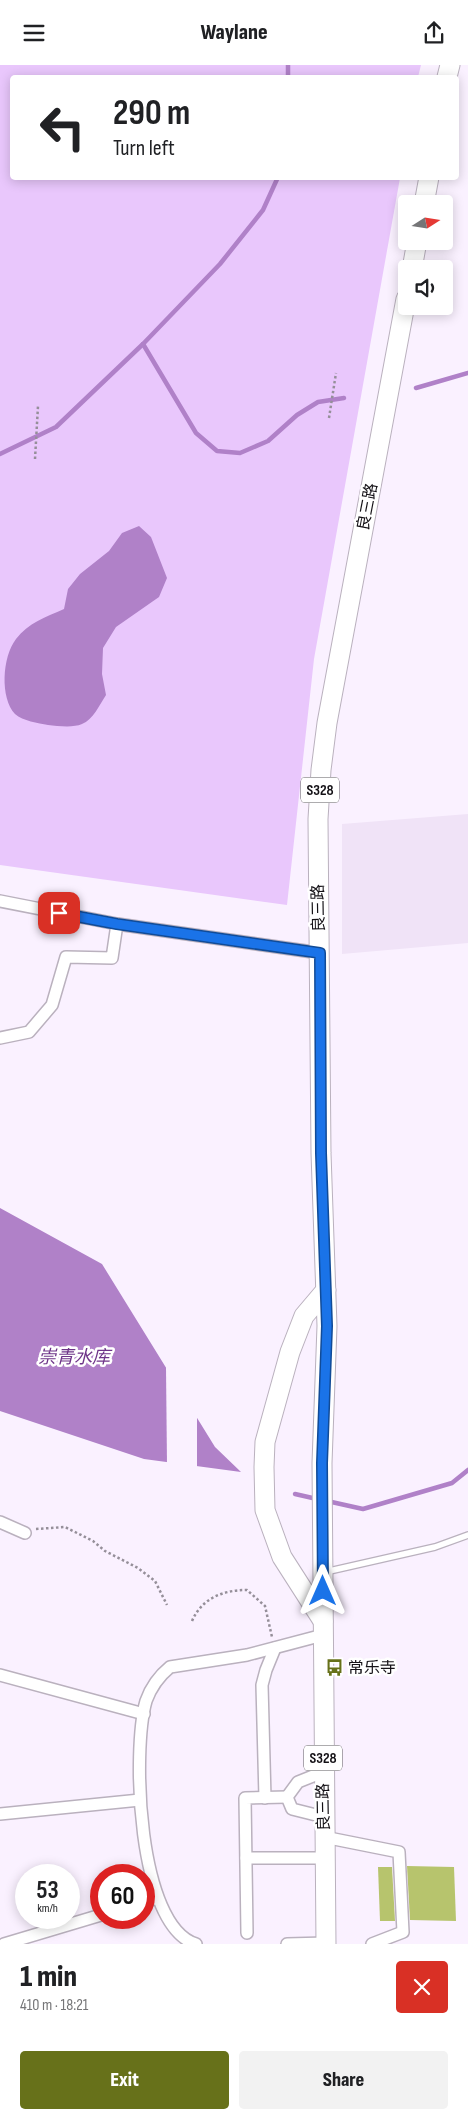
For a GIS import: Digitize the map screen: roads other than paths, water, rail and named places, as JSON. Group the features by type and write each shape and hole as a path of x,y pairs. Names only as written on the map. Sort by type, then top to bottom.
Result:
{"main road":[{"path":"426,195 428,180"},
{"name":"良三路","path":"326,1944 323,1773 322,1463 327,1326 321,1153 318,819 321,770 329,713 403,315"},
{"path":"323,1628 282,1557 265,1510 264,1467 265,1442 290,1351 304,1316 326,1290"}],"street":[{"path":"0,901 117,924 320,953"},
{"path":"0,1038 29,1032 52,1005 66,957 112,958 117,924"},
{"path":"0,1522 26,1533"},
{"path":"196,1944 182,1937 170,1923 157,1898 146,1851 140,1800 139,1752 144,1714 151,1691 162,1673 170,1667 247,1655 275,1648 323,1628"},
{"path":"265,1798 262,1685 275,1648"},
{"path":"0,1675 144,1714"},
{"path":"287,1797 298,1782 323,1773"},
{"path":"247,1933 246,1798 287,1797"},
{"path":"287,1797 292,1809 324,1817"},
{"path":"0,1814 140,1800"},
{"path":"324,1837 399,1852 402,1932 372,1944"},
{"path":"246,1858 324,1858"},
{"path":"4,1944 90,1918"},
{"path":"287,1944 326,1944"}],"lane":[{"path":"323,1573 435,1547 468,1535"}],"water":[{"path":"139,526 151,537 167,578 159,597 116,627 103,648 102,674 106,695 99,707 86,722 74,726 48,725 18,716 10,707 5,688 8,656 16,639 32,625 64,609 68,589 80,574 109,551 122,533"},
{"name":"崇青水库","path":"0,1208 102,1264 215,1447 241,1472 144,1459 0,1411"}],"waterway":[{"path":"288,65 288,75"},
{"path":"0,454 56,427 143,344 220,264 263,210 277,180"},
{"path":"143,344 196,433 217,451 240,453 268,441 297,415 318,402 344,398"},
{"path":"416,388 468,373"},
{"path":"327,1501 363,1509 452,1483 468,1470"},
{"path":"295,1494 317,1499"}],"place":[{"name":"常乐寺","path":"334,1668"}]}
